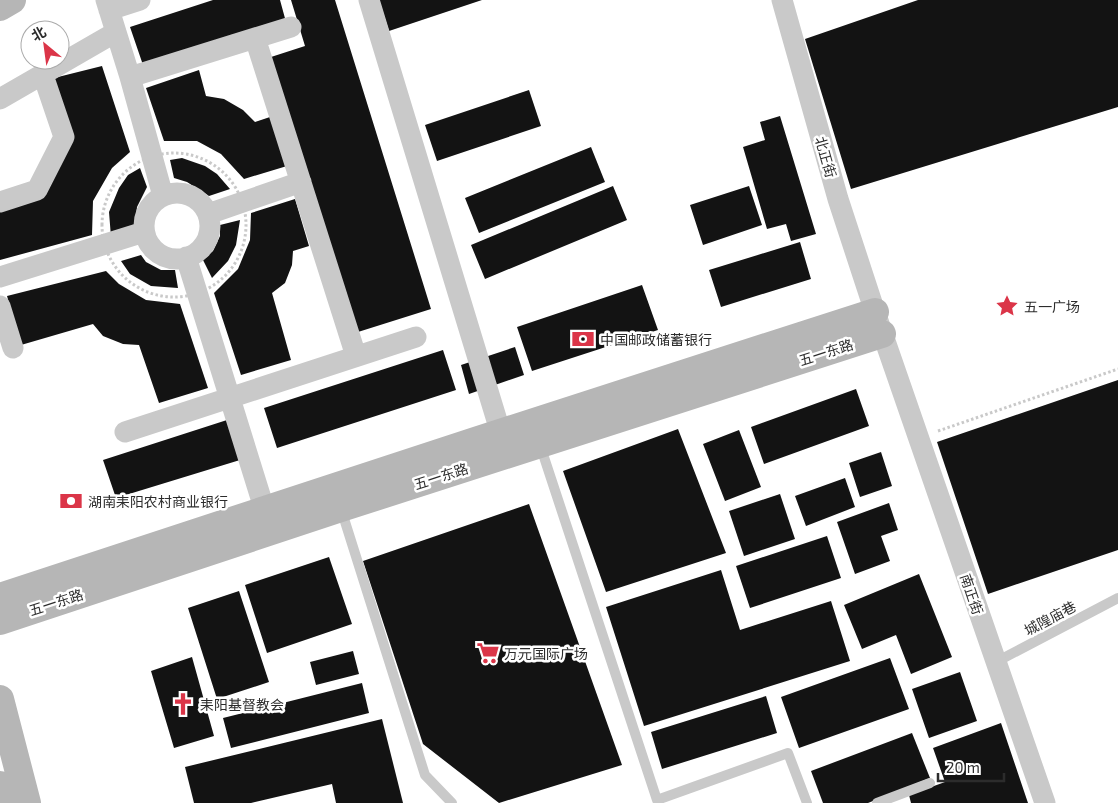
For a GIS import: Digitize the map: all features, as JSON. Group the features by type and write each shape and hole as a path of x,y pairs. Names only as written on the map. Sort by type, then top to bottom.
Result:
{"street":[{"path":"0,7 12,0"},
{"path":"140,0 108,5 163,196"},
{"path":"369,0 504,444"},
{"name":"北正街","path":"782,0 838,199 901,384"},
{"path":"130,78 291,27"},
{"path":"0,99 116,32"},
{"path":"255,38 356,356"},
{"path":"0,202 37,190 64,137 43,75"},
{"path":"208,214 301,182"},
{"path":"182,194 192,197 200,203 208,214 209,232 206,242 198,251 178,259 167,257 157,252 150,244 144,232 144,223 147,212 163,196 182,194"},
{"path":"0,277 144,232"},
{"path":"186,257 268,521"},
{"path":"0,306 13,348"},
{"name":"五一东路","path":"0,597 268,521 879,323"},
{"name":"五一东路","path":"0,621 268,521 341,508 504,444 540,444 879,323"},
{"path":"125,432 416,337"},
{"name":"南正街","path":"901,384 1045,803"},
{"path":"0,699 27,803"},
{"path":"0,785 5,803"}],"lane":[{"path":"540,444 657,802 788,753 808,803"},
{"path":"341,508 425,775 452,803"},
{"name":"城隍庙巷","path":"996,662 1118,598"},
{"path":"877,803 930,783"}],"path":[{"path":"169,152 193,155 214,164 231,180 243,202 246,221 244,242 236,262 222,278 197,293 184,296 163,296 144,290 126,279 113,264 104,244 102,224 105,203 114,184 128,168 152,156 169,152"},
{"path":"919,438 1118,369"}],"building":[{"path":"213,0 280,0 286,22 143,65 130,27"},
{"path":"291,0 335,0 431,309 358,332 271,57 305,46"},
{"path":"379,0 482,0 389,31"},
{"path":"918,0 1118,0 1118,107 851,189 805,39"},
{"path":"102,66 130,152 112,168 93,201 92,235 0,260 0,209 58,164 54,78"},
{"path":"199,70 206,96 224,99 243,110 255,122 270,117 287,166 244,179 221,154 197,141 164,141 146,88"},
{"path":"529,90 541,126 437,161 425,125"},
{"path":"780,116 816,234 791,241 786,224 767,229 743,147 765,140 760,122"},
{"path":"591,147 605,182 479,233 465,198"},
{"path":"182,158 205,166 217,174 230,189 209,196 187,182 174,178 170,160"},
{"path":"140,168 147,187 137,207 135,225 111,237 109,212 119,188 128,175"},
{"path":"613,186 627,220 485,279 471,245"},
{"path":"749,186 762,225 703,245 690,205"},
{"path":"295,199 309,246 293,251 292,265 285,283 272,293 291,360 241,375 214,293 238,269 250,240 251,213"},
{"path":"240,220 236,245 228,261 212,278 203,260 213,251 220,236 220,225"},
{"path":"800,242 811,279 721,307 709,270"},
{"path":"141,255 146,262 161,270 175,270 178,288 151,286 130,274 121,261"},
{"path":"106,271 119,284 146,300 180,304 208,388 159,403 139,345 123,344 103,336 93,324 21,345 7,296"},
{"path":"642,285 658,330 532,371 517,327"},
{"path":"515,347 524,375 469,394 461,365"},
{"path":"443,350 456,390 277,448 264,408"},
{"path":"1118,380 1118,550 988,594 937,442"},
{"path":"856,389 869,426 764,464 751,427"},
{"path":"227,420 240,460 116,498 103,460"},
{"path":"678,429 726,553 606,592 563,471"},
{"path":"739,430 761,487 725,501 703,444"},
{"path":"881,452 892,486 860,497 849,463"},
{"path":"845,478 855,507 806,526 795,496"},
{"path":"780,494 795,539 744,556 729,511"},
{"path":"889,503 898,530 881,536 890,561 855,574 837,522"},
{"name":"万元国际广场","path":"529,504 622,765 499,803 423,744 363,561"},
{"path":"827,536 841,578 750,608 736,566"},
{"path":"329,557 352,624 267,653 245,585"},
{"path":"721,570 740,630 831,601 850,661 644,726 606,607"},
{"path":"919,574 952,657 911,674 896,635 862,649 844,605"},
{"path":"239,591 269,682 217,699 188,608"},
{"path":"353,651 359,674 316,685 310,662"},
{"name":"耒阳基督教会","path":"192,657 214,736 174,748 151,671"},
{"path":"890,658 909,709 799,748 781,697"},
{"path":"960,672 977,721 929,738 912,689"},
{"path":"362,683 369,713 231,748 223,718"},
{"path":"766,696 777,733 662,769 651,732"},
{"path":"382,719 403,803 336,803 332,784 251,803 194,803 185,767"},
{"path":"1001,723 1028,803 911,803 909,795 945,782 933,748"},
{"path":"912,733 930,778 868,803 823,803 811,771"}],"place":[{"name":"五一广场","path":"1007,306"},
{"name":"中国邮政储蓄银行","path":"583,339"},
{"name":"湖南耒阳农村商业银行","path":"71,501"},
{"name":"万元国际广场","path":"488,653"},
{"name":"耒阳基督教会","path":"183,704"}]}
